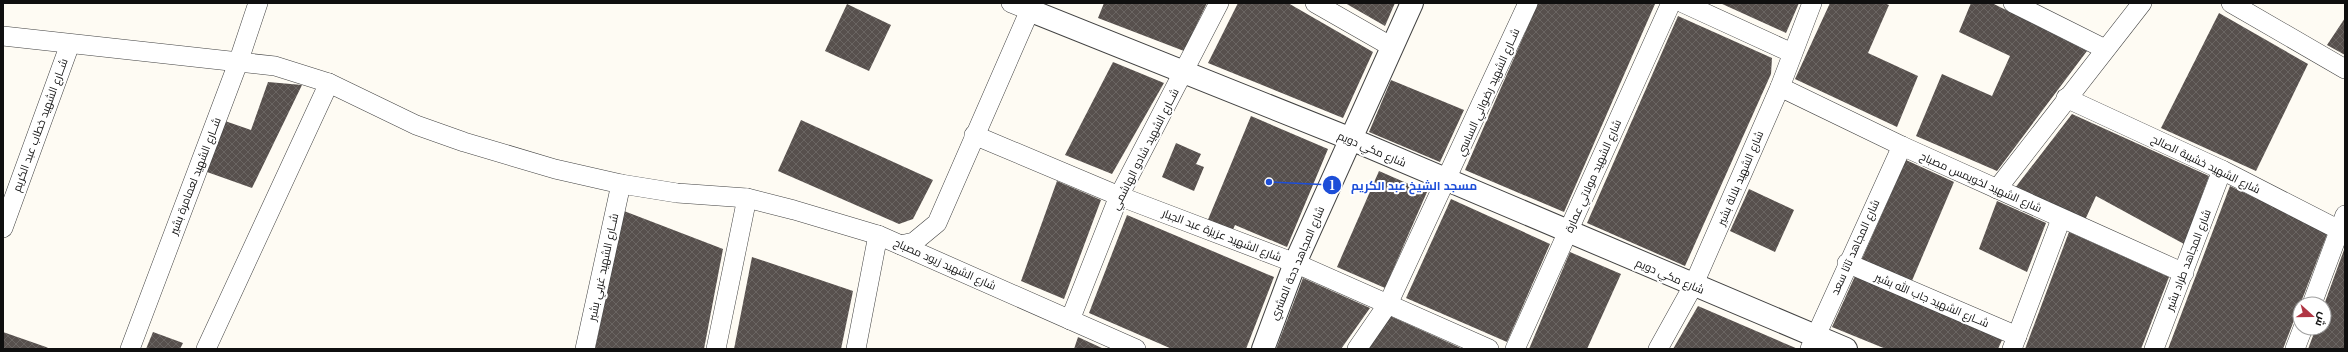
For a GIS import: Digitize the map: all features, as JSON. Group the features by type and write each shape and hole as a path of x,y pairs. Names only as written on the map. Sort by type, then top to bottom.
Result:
{"street":[{"name":"شــارع الشهيد لعمامرة بشير","path":"130,349 238,63 258,3"},
{"name":"شــارع الشهيد شادو الهاشمي","path":"1070,320 1120,196 1219,3"},
{"path":"1315,3 1392,46"},
{"name":"شارع المجاهد دحة المشري","path":"1263,349 1295,263 1412,3"},
{"name":"شــارع الشهيد رضواني الساسي","path":"1357,349 1388,304 1447,180 1528,3"},
{"name":"شارع الشهيد مولاتي عمارة","path":"1515,349 1671,3"},
{"path":"1684,3 1792,54"},
{"name":"شارع الشهيد بلالة بشير","path":"1658,349 1694,286 1780,87 1812,3"},
{"path":"2013,3 2105,49"},
{"path":"1997,189 2066,98 2142,3"},
{"path":"2231,3 2345,69"},
{"name":"شارع مكي دويم","path":"1024,5 1183,74 1351,139 1447,180 1694,286 1813,342 1846,349"},
{"path":"901,246 918,240 937,223 974,135 1024,5"},
{"name":"شارع الشهيد زيود مصباح","path":"3,36 275,66 329,83 416,125 464,142 555,169 621,184 677,193 747,198 794,210 878,235 1136,349"},
{"name":"شــارع الشهيد خطاب عبد الكريم","path":"3,228 70,44"},
{"path":"206,349 329,83"},
{"name":"شارع الشهيد لخويمس مصباح","path":"1780,87 1902,146 2061,219 2184,273"},
{"name":"شارع الشهيد خشيبة الصالح","path":"2066,98 2343,226"},
{"name":"شارع الشهيد عزيزة عبد الجبار","path":"974,135 1120,196 1295,263 1490,349"},
{"name":"شارع المجاهد تاتا سعد","path":"1813,342 1847,263 1902,146"},
{"name":"شارع المجاهد طراد بشير","path":"2154,349 2222,170"},
{"name":"شــارع الشهيد غربي بشير","path":"585,349 621,184"},
{"path":"716,349 747,198"},
{"path":"2015,342 2061,219"},
{"path":"2315,296 2343,226"},
{"path":"856,349 878,235"},
{"name":"شــارع الشهيد جاب الله بشير","path":"1847,263 2015,342"},
{"path":"2295,349 2300,336"}],"building":[{"path":"1104,3 1207,3 1184,51 1098,18"},
{"path":"1238,3 1288,3 1373,52 1343,118 1208,63"},
{"path":"1345,3 1395,3 1385,26"},
{"path":"1538,3 1655,4 1564,212 1465,170"},
{"path":"1720,3 1799,3 1786,33"},
{"path":"1830,3 1884,3 1889,5 1868,53 1918,76 1897,127 1795,79"},
{"path":"1971,3 1992,3 2087,51 1997,171 1916,136 1942,74 1992,96 2010,56 1959,32"},
{"path":"847,4 891,25 869,71 825,51"},
{"path":"2219,13 2308,64 2256,171 2161,128"},
{"path":"1678,16 1772,58 1771,74 1685,266 1587,223"},
{"path":"2345,18 2345,55 2327,45"},
{"path":"1113,62 1164,83 1112,174 1065,155"},
{"path":"1391,80 1464,110 1440,162 1369,132"},
{"path":"268,82 302,85 252,188 207,172 225,121 251,130"},
{"path":"2072,114 2209,176 2184,244 2096,196 2085,220 2015,188"},
{"path":"1251,116 1328,149 1287,247 1235,225 1232,232 1207,222"},
{"path":"801,120 933,180 913,219 899,224 778,171"},
{"path":"1176,143 1201,154 1196,164 1204,167 1194,191 1162,177"},
{"path":"1906,160 1954,182 1911,283 1861,261"},
{"path":"1379,171 1427,192 1385,288 1337,267"},
{"path":"1057,181 1101,200 1064,299 1021,281"},
{"path":"2230,186 2328,232 2303,296 2292,296 2292,326 2283,349 2168,349"},
{"path":"1749,189 1794,210 1775,252 1730,231"},
{"path":"1451,199 1550,244 1507,342 1406,298"},
{"path":"1997,201 2046,223 2027,272 1979,249"},
{"path":"624,211 723,249 704,349 595,349"},
{"path":"1127,215 1274,277 1246,349 1172,349 1089,313"},
{"path":"2069,232 2169,277 2141,349 2025,349"},
{"path":"2345,247 2345,349 2308,349 2313,336 2332,336 2332,296 2327,296"},
{"path":"1570,252 1621,274 1587,349 1529,349"},
{"path":"752,257 853,291 841,349 734,349"},
{"path":"1855,276 2002,340 1998,349 1886,349 1832,327"},
{"path":"1303,278 1370,308 1341,349 1276,349"},
{"path":"1698,306 1798,349 1673,349"},
{"path":"1390,316 1463,349 1367,349"},
{"path":"3,332 46,347 50,349 3,349"},
{"path":"153,332 183,343 180,349 146,349"},
{"path":"1078,337 1104,349 1074,349"}],"place":[{"name":"مسجد الشيخ عبد الكريم","path":"1269,182"}]}
